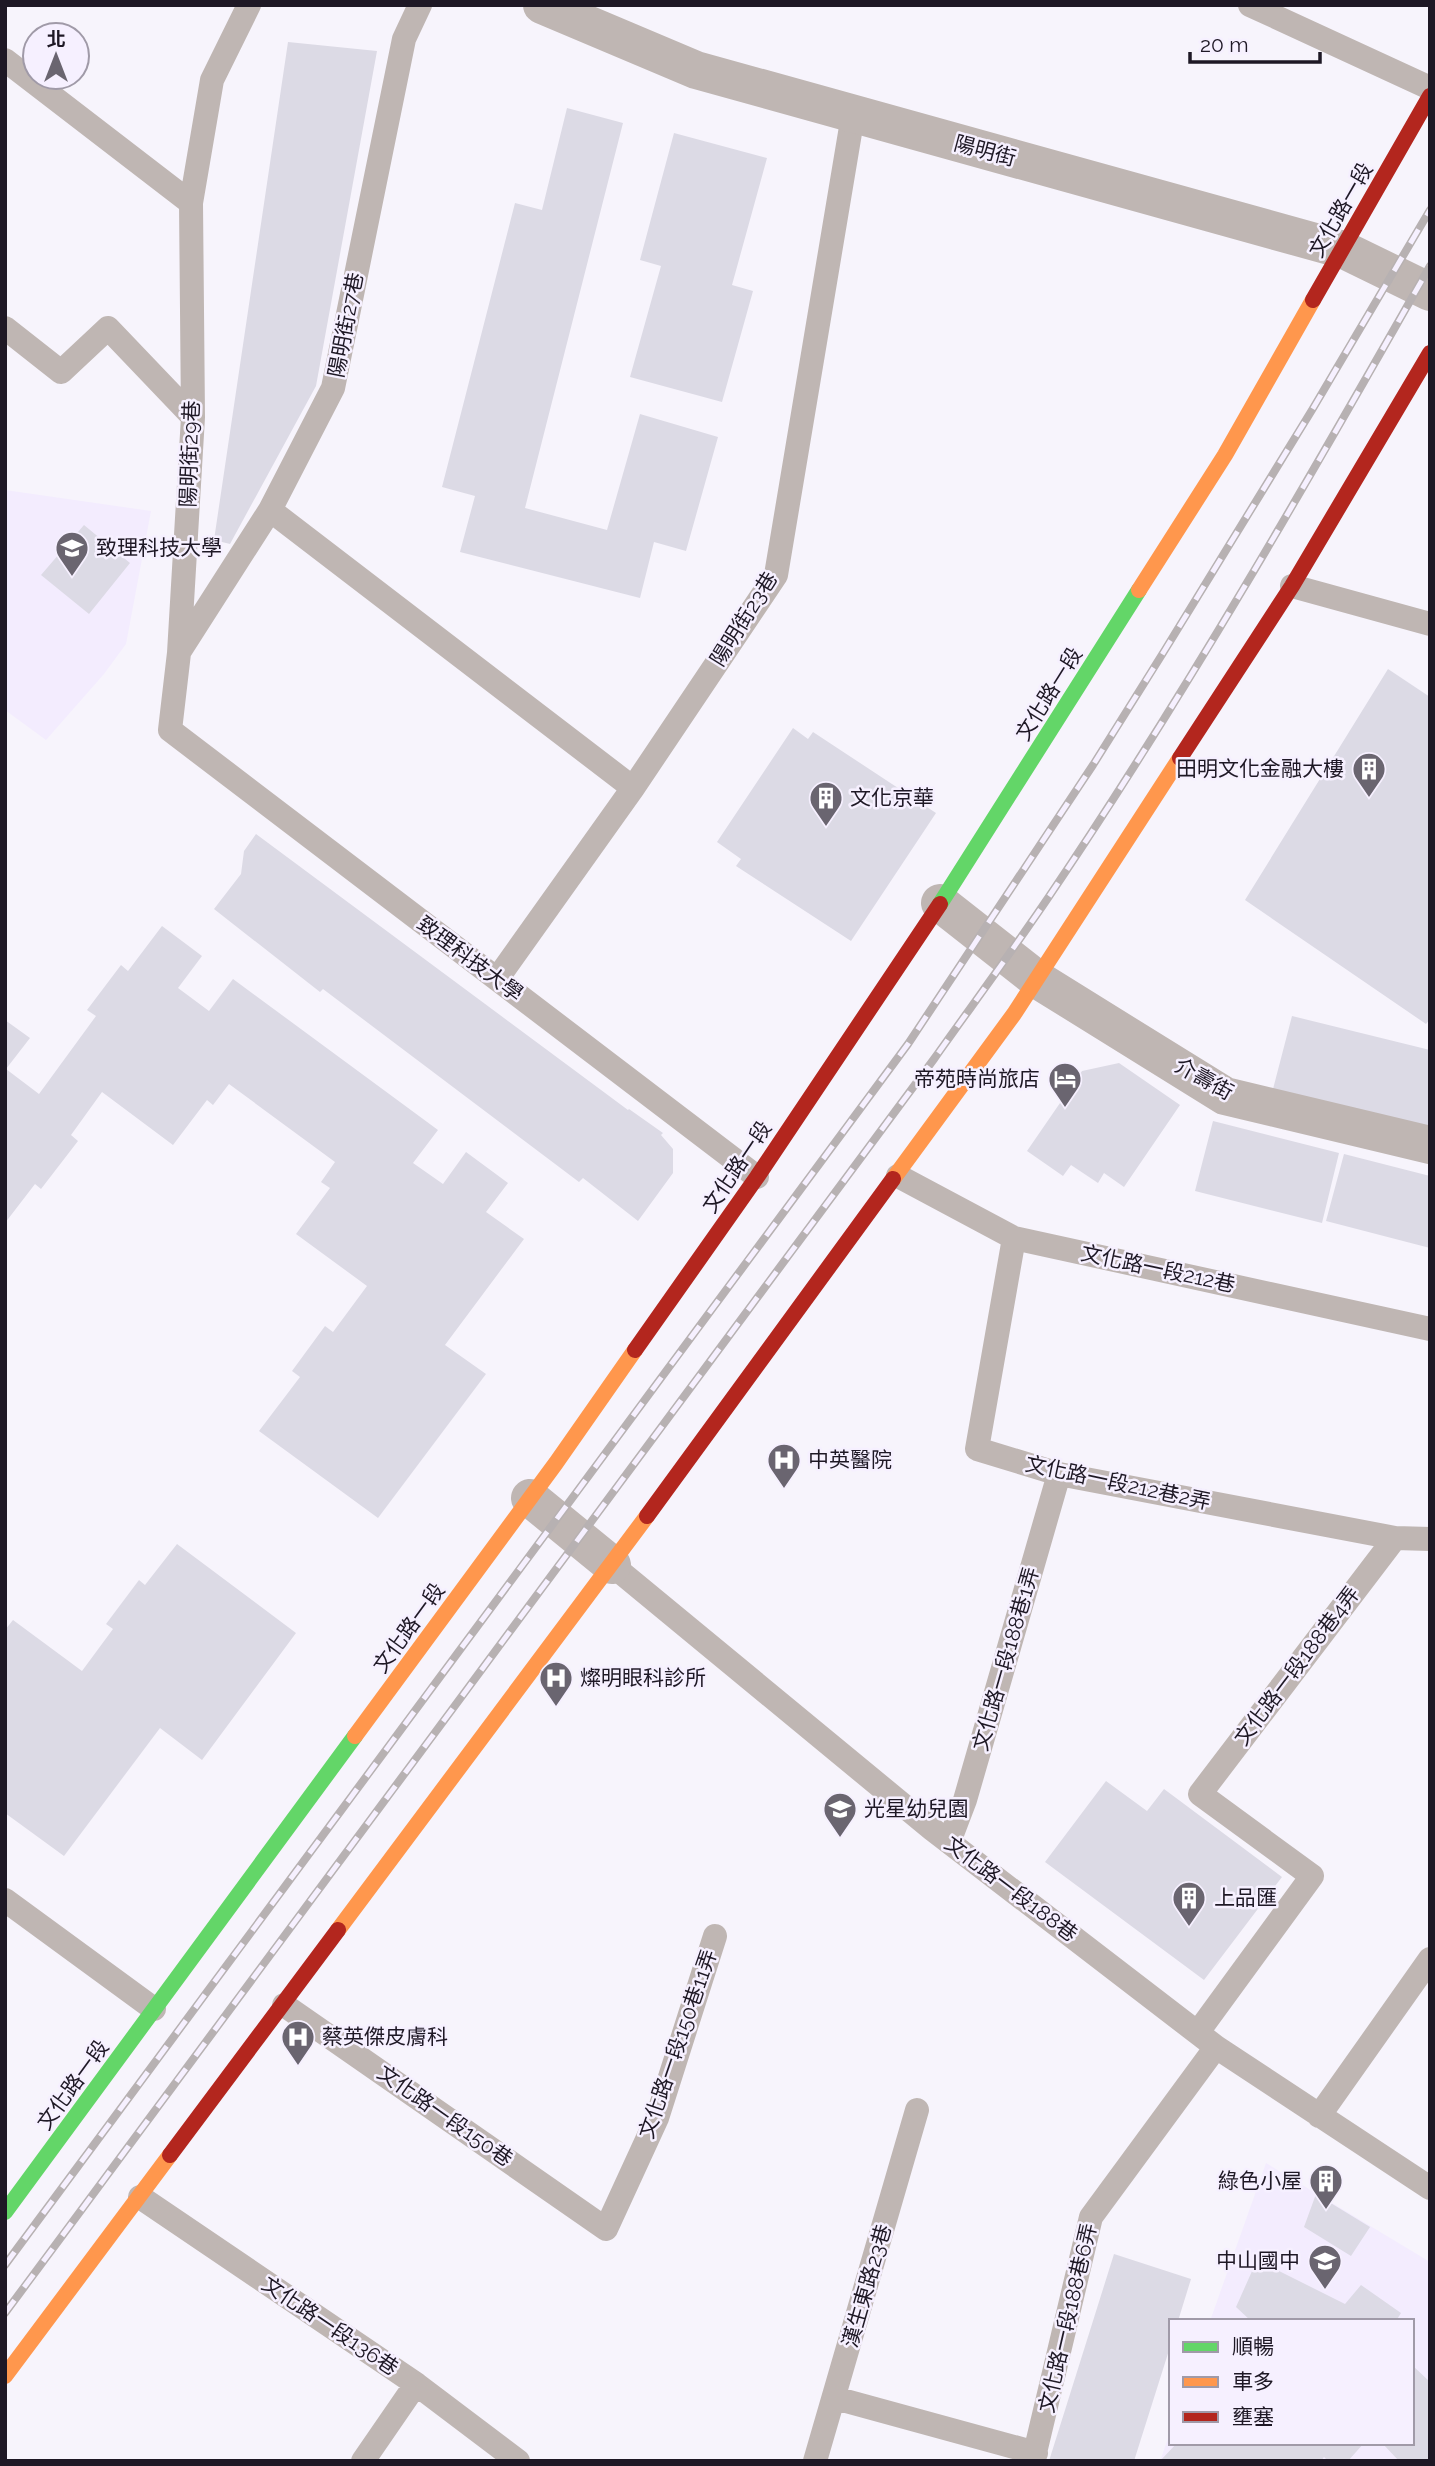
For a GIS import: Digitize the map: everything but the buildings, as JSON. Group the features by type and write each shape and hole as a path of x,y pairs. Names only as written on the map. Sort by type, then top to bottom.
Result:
{"main road":[{"name":"文化路一段","path":"5,2213 530,1498 757,1177 940,903 1225,454 1430,96"},
{"path":"5,2376 612,1565 898,1176 1038,980 1292,586 1430,353"}],"street":[{"name":"陽明街","path":"542,5 696,70 1344,250 1430,292"},
{"name":"介壽街","path":"940,903 1038,980 1089,1009 1225,1096 1430,1144"},
{"path":"530,1498 612,1565"}],"lane":[{"name":"陽明街29巷","path":"182,740 170,730 179,653 193,417 191,202 212,80 249,5"},
{"name":"陽明街27巷","path":"179,653 270,510 333,388 404,39 420,5"},
{"path":"1250,5 1430,88"},
{"path":"5,60 191,202"},
{"name":"陽明街23巷","path":"497,979 633,788 776,575 853,115"},
{"path":"5,328 61,372 108,328 193,417"},
{"path":"270,510 633,788"},
{"path":"1292,586 1430,624"},
{"name":"致理科技大學","path":"182,740 757,1177"},
{"name":"文化路一段212巷","path":"898,1176 1014,1238 1430,1329"},
{"name":"文化路一段212巷2弄","path":"1014,1238 977,1449 1059,1474 1395,1538 1430,1539"},
{"name":"文化路一段188巷1弄","path":"949,1842 965,1800 1059,1474"},
{"name":"文化路一段188巷4弄","path":"1200,1794 1395,1538"},
{"name":"文化路一段188巷","path":"612,1565 949,1842 1207,2039 1430,2188"},
{"name":"文化路一段188巷6弄","path":"1035,2457 1091,2217 1312,1876 1200,1794"},
{"path":"5,1900 155,2009"},
{"name":"文化路一段150巷11弄","path":"606,2229 657,2118 715,1936"},
{"path":"1319,2116 1430,1959"},
{"name":"文化路一段150巷","path":"284,2004 606,2229"},
{"name":"漢生東路23巷","path":"815,2461 917,2110"},
{"name":"文化路一段136巷","path":"139,2197 416,2384 518,2461"},
{"path":"363,2461 416,2384"},
{"path":"835,2398 1035,2457"}],"shaded area":[{"name":"致理科技大學","path":"5,490 151,511 126,644 104,674 46,740 5,710"},
{"name":"中山國中","path":"1266,2163 1430,2262 1430,2461 1160,2461 1169,2436 1169,2445 1414,2445 1414,2319 1211,2319"}],"railway":[{"path":"5,2265 908,1044 1093,765 1312,410 1430,210"},
{"path":"5,2313 934,1059 1022,936 1199,663 1430,266"}],"traffic: fast":[{"path":"940,904 1139,590"},
{"path":"5,2212 355,1736"}],"traffic: slow":[{"path":"1139,590 1225,455 1313,300"},
{"path":"893,1179 1014,1014 1180,758"},
{"path":"355,1736 556,1463 635,1350"},
{"path":"338,1930 647,1516"},
{"path":"5,2376 170,2155"}],"traffic: jam":[{"path":"1313,300 1430,96"},
{"path":"1180,758 1292,586 1430,353"},
{"path":"635,1350 757,1177 940,904"},
{"path":"647,1516 893,1179"},
{"path":"170,2155 338,1930"}],"place":[{"name":"致理科技大學","path":"72,578"},
{"name":"田明文化金融大樓","path":"1369,799"},
{"name":"文化京華","path":"826,828"},
{"name":"帝苑時尚旅店","path":"1065,1109"},
{"name":"中英醫院","path":"784,1490"},
{"name":"燦明眼科診所","path":"556,1708"},
{"name":"光星幼兒園","path":"840,1839"},
{"name":"上品匯","path":"1189,1928"},
{"name":"蔡英傑皮膚科","path":"298,2067"},
{"name":"綠色小屋","path":"1326,2211"},
{"name":"中山國中","path":"1325,2291"}]}
